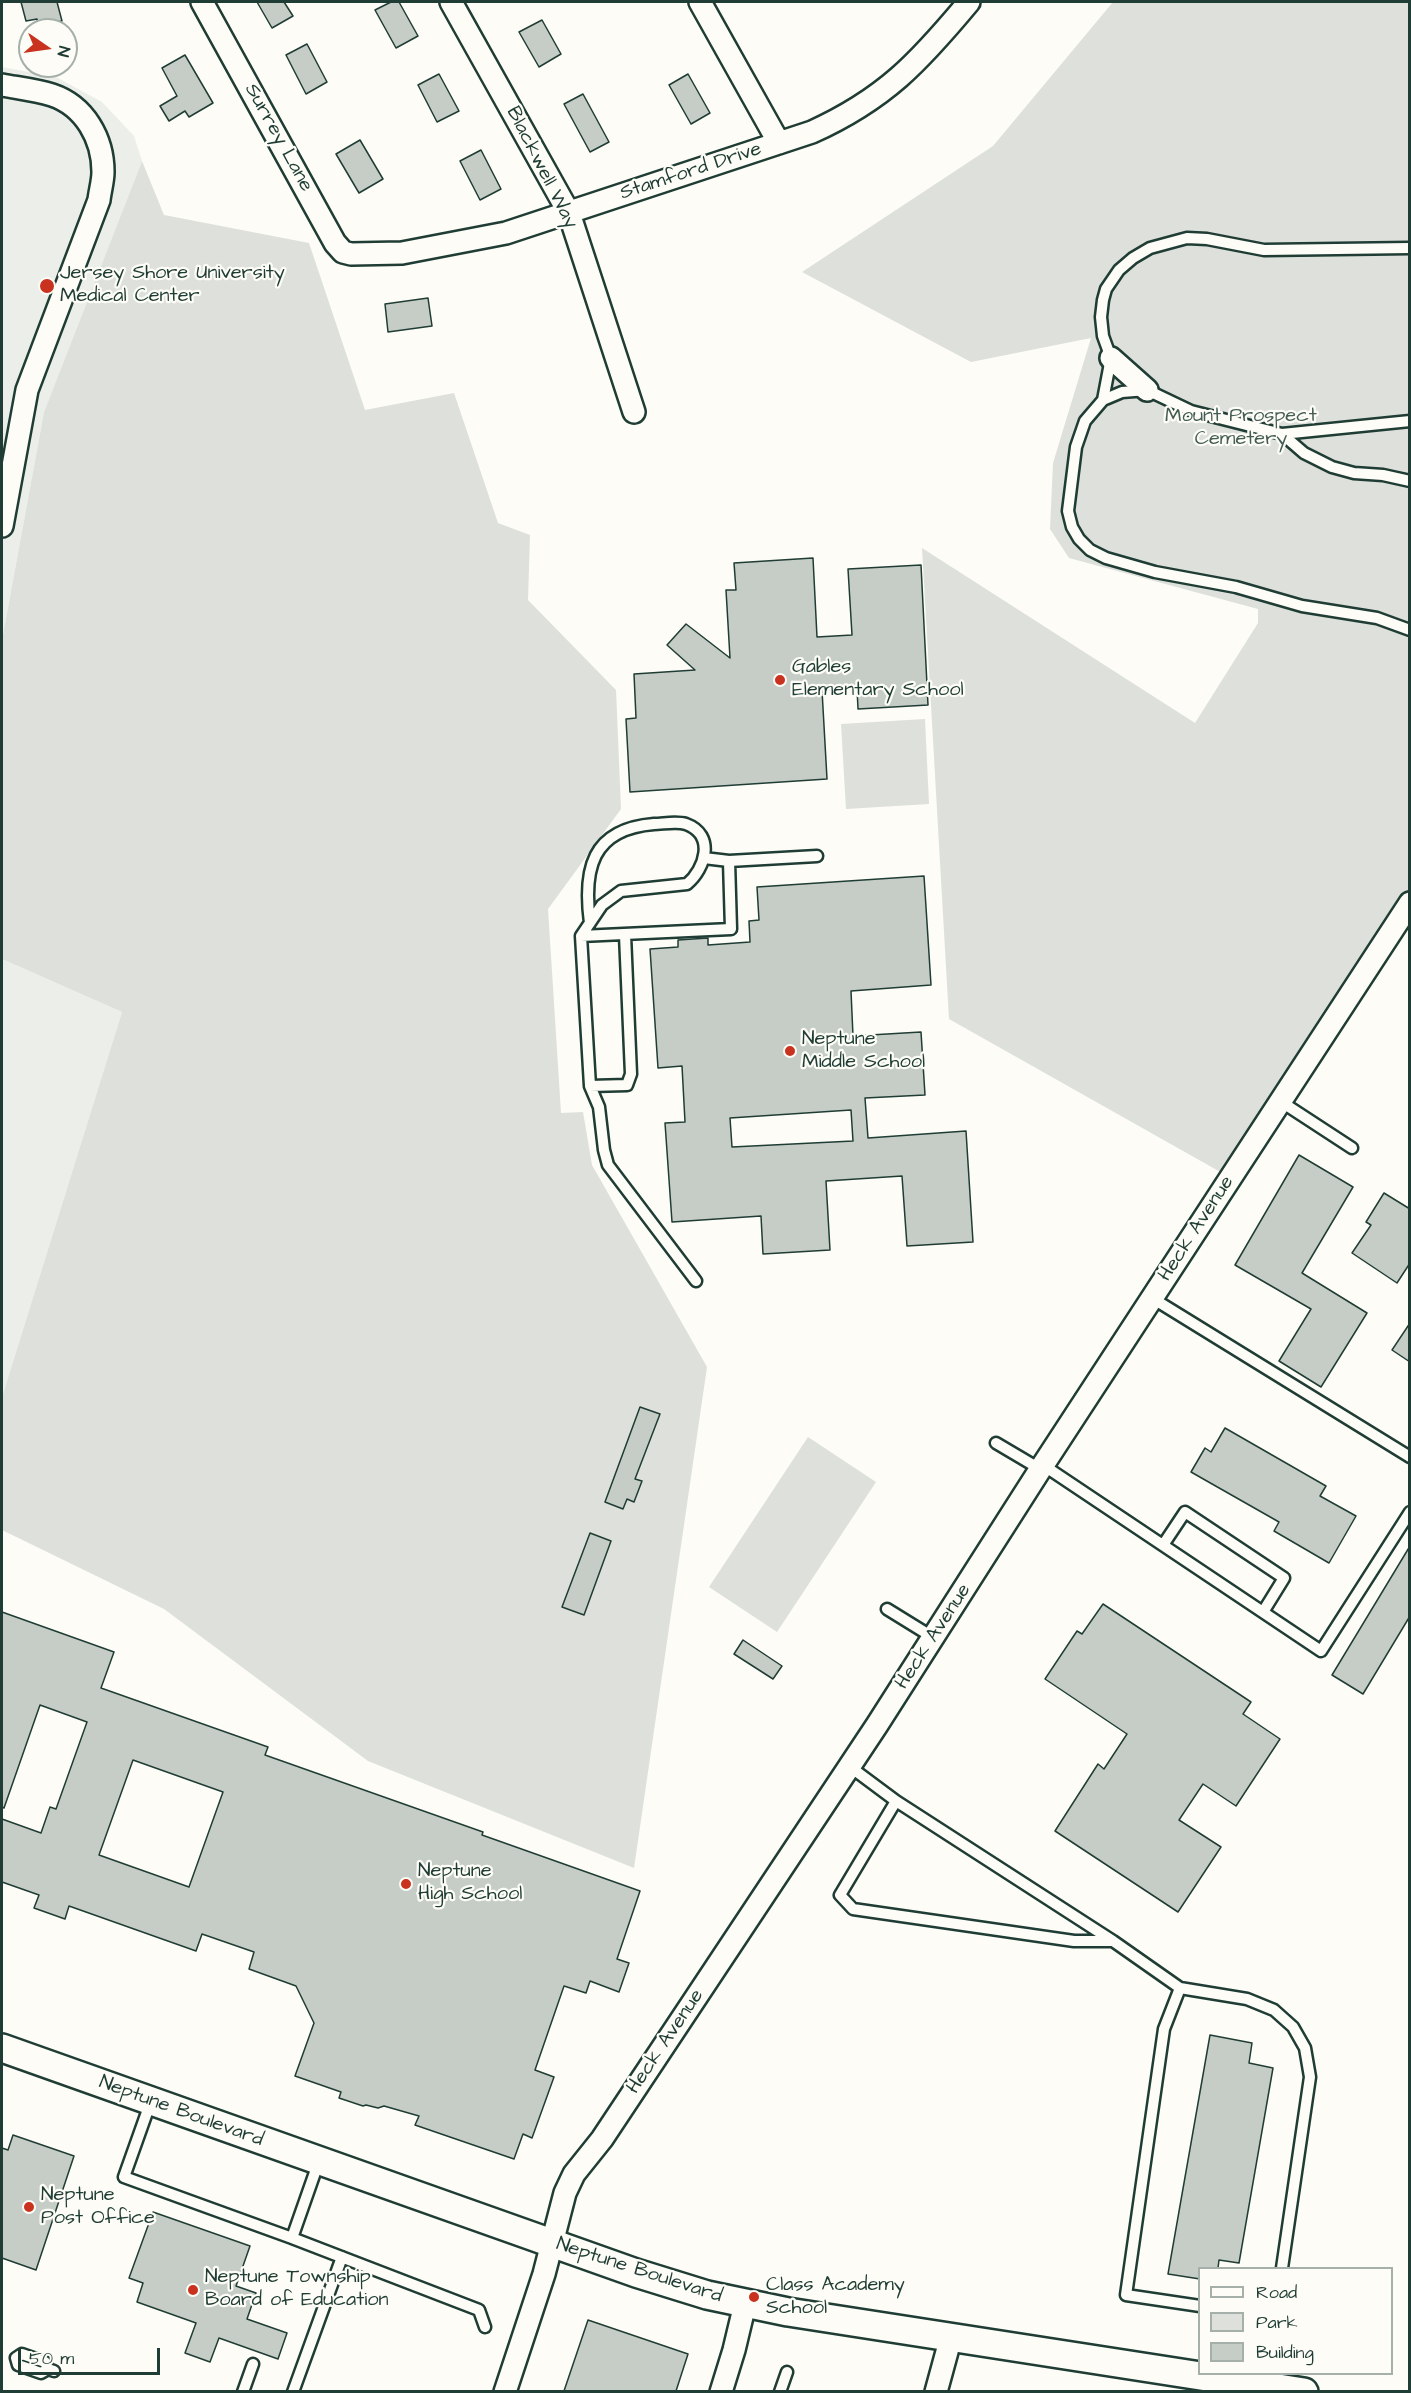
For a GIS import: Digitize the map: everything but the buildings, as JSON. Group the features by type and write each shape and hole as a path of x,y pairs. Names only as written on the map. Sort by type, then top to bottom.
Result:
{"street":[{"name":"Surrey Lane","path":"202,2 335,243 343,252 368,254"},
{"name":"Blackwell Way","path":"451,2 569,213 634,412"},
{"path":"700,2 778,143"},
{"name":"Stamford Drive","path":"368,254 402,253 436,248 506,233 778,143 844,117 875,98 916,63 958,6"},
{"path":"2,85 52,95 70,104 85,117 97,139 103,172 99,200 27,390 7,463 2,526"},
{"path":"1111,358 1147,390"},
{"name":"Heck Avenue","path":"505,2391 544,2274 562,2202 574,2174 602,2139 934,1638 1042,1467 1410,903"},
{"name":"Neptune Boulevard","path":"2,2048 636,2273 745,2304 951,2337 1208,2384 1266,2380 1304,2391"},
{"path":"721,2391 745,2304"},
{"path":"936,2391 951,2337"}],"lane":[{"path":"1103,400 1111,358 1103,336 1101,317 1106,289 1119,270 1149,248 1187,238 1207,239 1264,250 1410,248"},
{"path":"1410,421 1282,434 1191,411 1147,390 1122,392 1103,400 1085,421 1078,439 1068,511 1072,527 1079,539 1090,550 1106,558 1155,572 1236,587 1302,606 1377,618 1410,630"},
{"path":"1282,434 1304,453 1332,467 1354,473 1383,475 1410,481"},
{"path":"590,924 586,894 588,878 592,864 609,838 625,829 641,825 679,823 687,825 701,838 704,858 700,871 687,884 621,891 602,905 590,924 581,936 590,1086 599,1107 608,1165 696,1281"},
{"path":"704,858 729,861 817,856"},
{"path":"581,936 731,929 729,861"},
{"path":"590,1086 627,1084 632,1074 625,934"},
{"path":"1280,1101 1352,1148"},
{"path":"1152,1298 1410,1456"},
{"path":"996,1443 1042,1467 1321,1651 1410,1512"},
{"path":"1163,1545 1185,1512 1284,1578 1263,1612"},
{"path":"887,1609 934,1638"},
{"path":"849,1766 896,1800 1113,1941 1180,1988 1247,1999 1274,2010 1293,2027 1305,2048 1310,2077 1282,2267"},
{"path":"896,1800 840,1895 854,1909 1074,1941 1113,1941"},
{"path":"1180,1988 1164,2029 1126,2295 1198,2306"},
{"path":"151,2101 124,2177 292,2238 479,2310 485,2327"},
{"path":"292,2238 319,2161"},
{"path":"294,2391 342,2257"},
{"path":"243,2391 253,2364"},
{"path":"780,2391 787,2372"}],"shaded area":[{"name":"Jersey Shore University Medical Center","path":"2,67 18,70 18,78 58,78 102,102 134,136 142,161 44,412 2,640"},
{"path":"2,959 122,1012 2,1397"}],"green space":[{"name":"Mount Prospect Cemetery","path":"1113,2 1409,2 1409,910 1231,1178 949,1019 922,548 1195,723 1258,623 1258,609 1069,558 1050,529 1053,463 1091,338 971,362 802,272 993,146"},
{"path":"142,161 164,215 309,243 365,410 454,393 498,523 530,535 528,600 616,690 621,809 548,909 561,1113 583,1112 592,1165 707,1367 634,1868 368,1761 164,1609 2,1530 2,1397 122,1012 2,959 2,640 44,412"},
{"path":"925,719 929,804 846,809 841,724"},
{"path":"808,1437 876,1482 777,1632 709,1587"}],"place":[{"name":"Jersey Shore University Medical Center","path":"47,286"},
{"name":"Gables Elementary School","path":"780,680"},
{"name":"Neptune Middle School","path":"790,1051"},
{"name":"Neptune High School","path":"406,1884"},
{"name":"Neptune Post Office","path":"29,2207"},
{"name":"Neptune Township Board of Education","path":"193,2290"},
{"name":"Class Academy School","path":"754,2297"}]}
